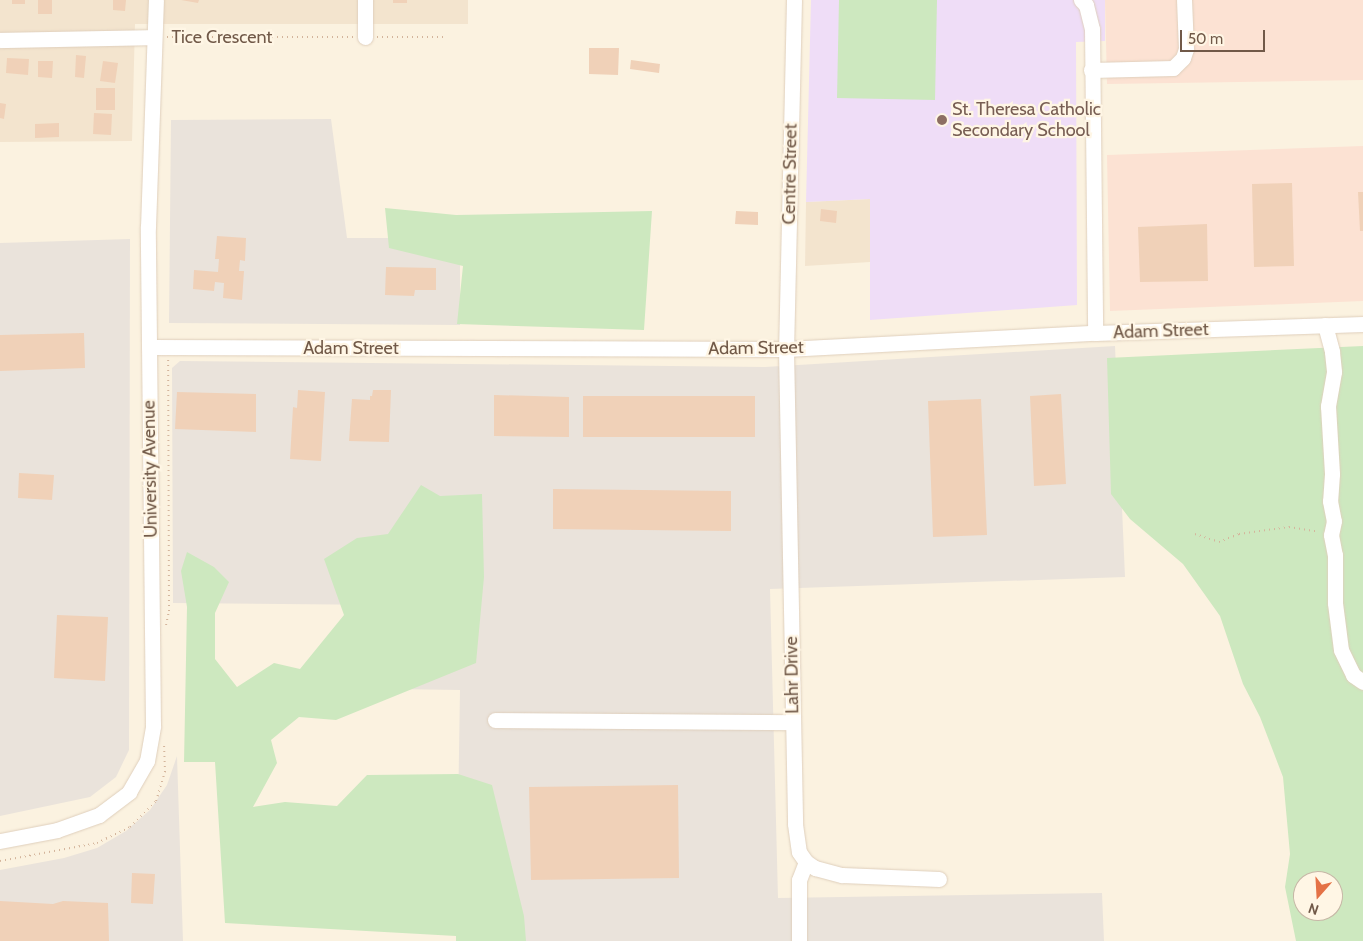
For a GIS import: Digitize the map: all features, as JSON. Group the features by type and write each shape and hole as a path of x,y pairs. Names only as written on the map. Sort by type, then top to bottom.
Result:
{"street":[{"name":"University Avenue","path":"0,841 57,830 99,815 129,792 147,761 153,726 148,226 153,36 156,0"},
{"path":"365,0 365,37"},
{"name":"Centre Street","path":"786,349 794,0"},
{"path":"1081,0 1086,5 1092,29 1095,333"},
{"path":"1091,70 1173,68 1183,58 1186,49 1184,0"},
{"name":"Tice Crescent","path":"0,40 153,36"},
{"name":"Adam Street","path":"149,347 786,349 1095,333 1363,324"},
{"path":"1325,326 1332,352 1334,372 1328,406 1332,474 1330,501 1334,521 1331,535 1335,555 1335,603 1341,650 1353,675 1363,682"},
{"name":"Lahr Drive","path":"786,349 794,824 799,852 806,862"},
{"path":"495,720 793,722"},
{"path":"799,941 798,880 806,862 815,868 842,875 939,879"}],"path":[{"name":"Tice Crescent","path":"153,36 445,37"},
{"path":"1196,534 1219,542 1239,534 1289,527 1331,535"}],"shaded area":[{"path":"0,0 468,0 468,24 135,24 132,141 0,142"},
{"name":"St. Theresa Catholic Secondary School","path":"811,0 1105,0 1105,41 1076,42 1077,305 870,320 870,199 806,202"},
{"path":"1105,0 1363,0 1363,80 1107,84"},
{"path":"331,119 347,238 460,238 460,325 169,323 171,120"},
{"path":"1363,146 1363,301 1110,311 1107,155"},
{"path":"870,199 870,262 805,266 806,202"},
{"path":"130,239 129,750 116,777 90,797 0,816 0,243"},
{"path":"1115,346 1125,577 770,589 778,898 1102,893 1104,941 456,941 460,690 391,689 390,605 173,603 172,368 180,361 765,367"},
{"path":"177,756 183,941 0,941 0,870 64,858 97,848 126,831 150,810 167,785"}],"green space":[{"path":"839,0 937,0 935,100 837,98"},
{"path":"385,208 456,215 652,211 644,330 457,324 463,266 389,248"},
{"path":"1363,346 1363,941 1296,941 1285,887 1290,854 1283,777 1260,717 1243,684 1220,616 1183,564 1130,519 1111,494 1107,358"},
{"path":"421,485 440,496 482,494 484,577 476,663 336,720 299,717 271,740 277,763 253,807 285,802 337,806 367,775 458,774 492,785 524,916 526,941 456,941 456,936 225,923 215,762 184,762 187,607 181,571 187,552 214,567 229,582 215,613 215,659 237,687 274,663 300,669 344,615 324,559 357,538 388,534"}],"building":[{"path":"12,0 25,0 25,4 12,4"},
{"path":"38,0 52,0 52,14 38,14"},
{"path":"113,0 126,0 125,11 113,10"},
{"path":"181,0 199,0 198,3"},
{"path":"393,0 407,0 407,3 393,3"},
{"path":"589,48 619,48 618,75 589,74"},
{"path":"76,55 86,56 84,78 75,77"},
{"path":"7,58 29,59 28,75 6,73"},
{"path":"631,60 660,64 659,73 630,69"},
{"path":"38,61 53,61 52,78 38,77"},
{"path":"103,61 118,63 115,83 100,81"},
{"path":"96,88 115,88 115,110 96,110"},
{"path":"0,103 6,104 4,119 0,118"},
{"path":"94,113 112,114 111,135 93,134"},
{"path":"59,123 59,137 35,138 35,124"},
{"path":"1292,183 1294,266 1254,267 1252,184"},
{"path":"1358,192 1363,192 1363,231 1360,231"},
{"path":"821,209 837,211 836,223 820,221"},
{"path":"736,211 758,212 758,225 735,224"},
{"path":"1207,224 1208,281 1140,282 1138,227"},
{"path":"217,236 246,238 245,261 240,260 239,271 244,271 242,300 223,298 224,283 215,282 214,291 193,289 194,270 218,272 219,259 215,259"},
{"path":"386,267 436,268 436,290 415,290 414,296 385,295"},
{"path":"84,333 85,368 0,371 0,335"},
{"path":"298,390 325,392 321,461 290,459 293,407 297,408"},
{"path":"373,390 391,390 389,442 349,441 352,399 370,400"},
{"path":"177,392 256,394 256,432 175,429"},
{"path":"1061,394 1066,484 1034,486 1030,396"},
{"path":"494,395 569,397 569,437 494,436"},
{"path":"583,396 755,396 755,437 583,437"},
{"path":"981,399 987,535 933,537 928,401"},
{"path":"19,473 54,475 52,500 18,498"},
{"path":"553,489 731,491 731,531 553,529"},
{"path":"57,615 108,617 105,681 54,678"},
{"path":"678,785 679,878 531,880 529,787"},
{"path":"132,873 155,874 153,904 131,903"},
{"path":"0,901 53,904 63,901 108,903 109,941 0,941"}],"place":[{"name":"St. Theresa Catholic Secondary School","path":"942,120"}]}
